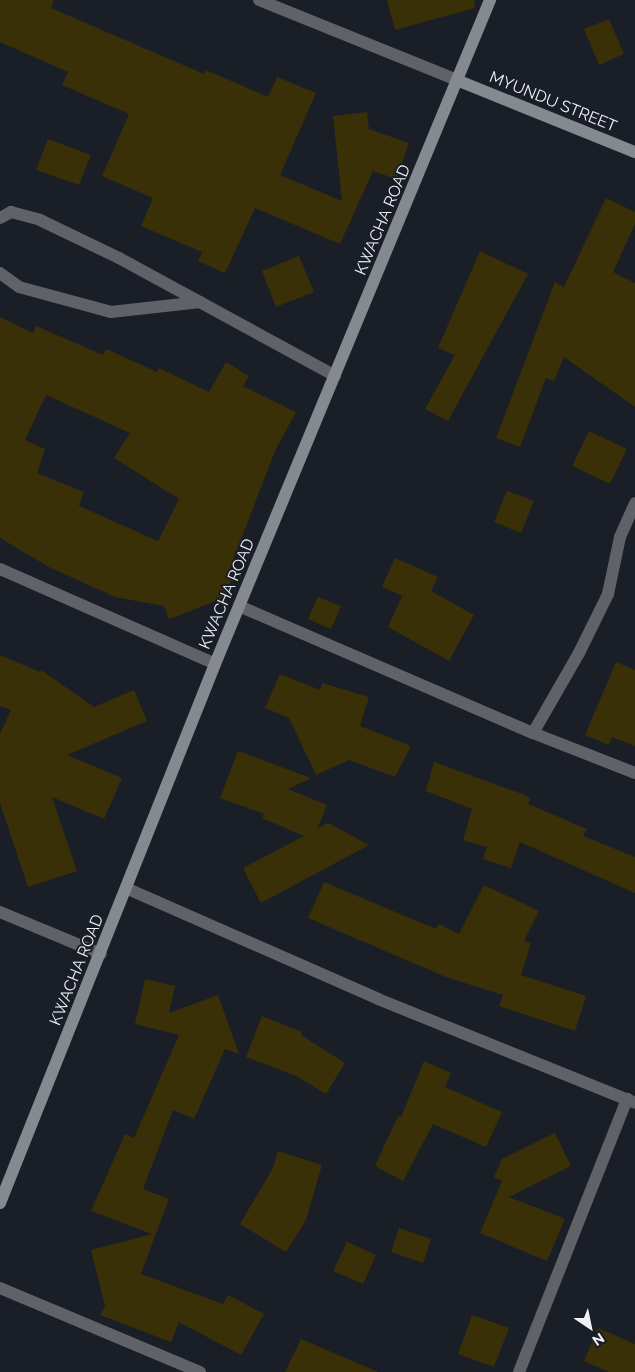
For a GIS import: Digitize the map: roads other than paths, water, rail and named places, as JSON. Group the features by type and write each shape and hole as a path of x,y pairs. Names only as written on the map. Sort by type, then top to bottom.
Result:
{"main road":[{"name":"KWACHA ROAD","path":"0,1203 128,889 215,664 459,81 490,0"},
{"name":"MYUNDU STREET","path":"459,81 635,152"}],"street":[{"path":"259,0 459,81"},
{"path":"0,218 11,212 40,220 200,302 335,376"},
{"path":"0,273 19,287 111,312 200,302"},
{"path":"533,733 580,653 608,594 620,537 635,503"},
{"path":"0,568 215,664"},
{"path":"239,606 533,733 635,773"},
{"path":"128,889 378,999 631,1101 519,1372"},
{"path":"0,912 101,954"},
{"path":"0,1288 200,1372"}]}
